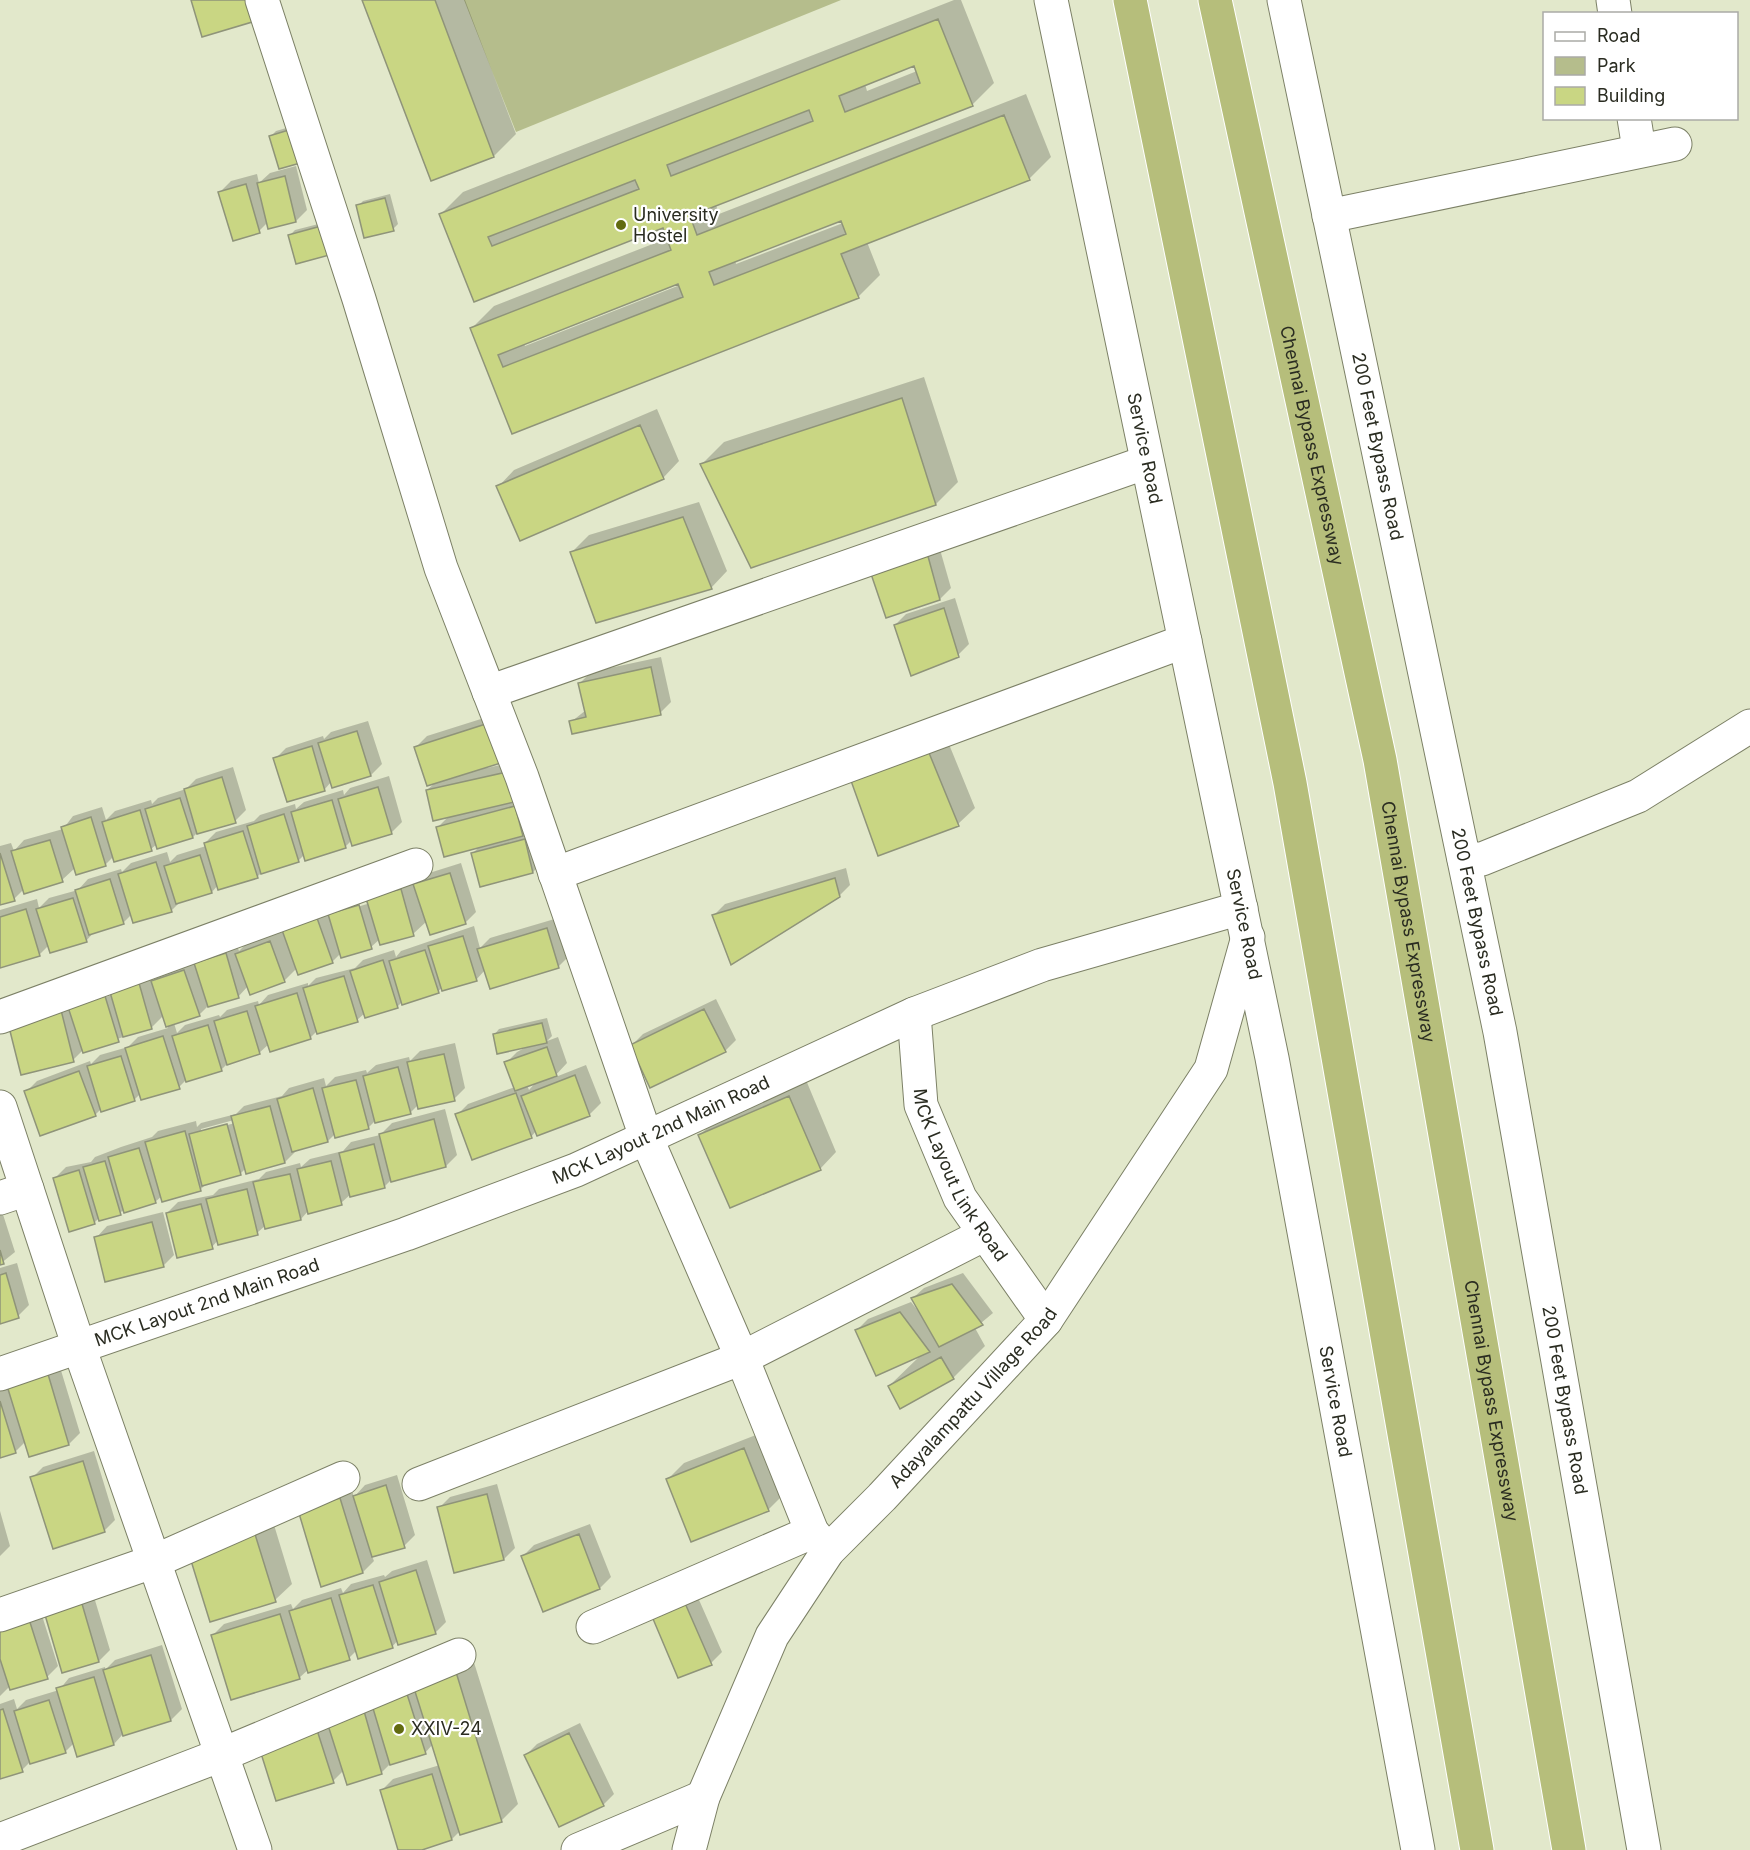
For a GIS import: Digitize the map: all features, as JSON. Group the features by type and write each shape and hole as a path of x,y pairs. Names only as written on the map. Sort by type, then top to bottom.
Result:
{"highway":[{"path":"1130,0 1290,783 1477,1850"},
{"name":"Chennai Bypass Expressway","path":"1215,0 1380,760 1569,1850"}],"street":[{"path":"262,0 359,299 441,568 555,874 646,1137 820,1542 593,1627"},
{"name":"Service Road","path":"1051,0 1244,923 1418,1850"},
{"name":"200 Feet Bypass Road","path":"1284,0 1500,1032 1644,1850"},
{"path":"1329,216 1636,134 1675,144"},
{"path":"489,692 1147,462"},
{"path":"555,874 1185,641"},
{"path":"1464,859 1482,859 1638,796 1750,726"},
{"path":"0,1017 416,865"},
{"name":"MCK Layout 2nd Main Road","path":"0,1374 479,1207 576,1170 914,1014 1042,965 1244,923"},
{"name":"Adayalampattu Village Road","path":"689,1850 703,1797 772,1636 820,1542 882,1497 1046,1320 1211,1069 1244,923"},
{"name":"MCK Layout Link Road","path":"914,1014 921,1105 960,1198 1046,1320"},
{"path":"0,1107 14,1194 79,1347 255,1850"},
{"path":"419,1484 742,1358 986,1234"},
{"path":"0,1615 155,1561 343,1478"},
{"path":"0,1840 221,1755 459,1655"},
{"path":"578,1850 703,1797"}],"green space":[{"path":"464,0 841,0 516,132"}],"building":[{"path":"191,0 253,0 259,20 202,37"},
{"path":"362,0 435,0 494,157 431,181"},
{"name":"University Hostel","path":"938,19 973,106 690,216 697,235 1004,115 1030,180 841,254 859,298 512,434 470,328 671,250 663,228 474,302 439,214","holes":["914,66 920,83 845,112 839,96","809,110 813,121 671,176 667,165","635,180 639,189 492,246 488,237","841,221 846,234 714,285 709,272","678,284 683,297 503,367 498,355"]},
{"path":"302,126 311,160 279,169 269,136"},
{"path":"285,176 296,222 268,229 257,183"},
{"path":"246,184 260,233 233,241 218,192"},
{"path":"385,198 394,231 364,238 356,205"},
{"path":"325,225 333,254 296,264 288,235"},
{"path":"902,398 936,505 751,568 700,464"},
{"path":"640,425 664,479 520,541 496,486"},
{"path":"683,517 712,589 596,623 570,552"},
{"path":"926,549 940,600 886,618 869,568"},
{"path":"944,608 959,657 911,676 894,625"},
{"path":"651,667 661,715 572,734 569,721 586,717 578,683"},
{"path":"492,722 504,762 427,786 414,747"},
{"path":"357,731 371,776 332,788 318,743"},
{"path":"312,746 325,791 287,802 273,758"},
{"path":"927,748 959,826 878,856 850,778"},
{"path":"507,772 514,802 433,821 426,790"},
{"path":"222,777 236,823 197,834 184,789"},
{"path":"378,787 392,834 352,846 338,799"},
{"path":"180,798 193,838 157,849 145,809"},
{"path":"332,800 346,848 305,861 291,812"},
{"path":"515,806 523,836 444,857 436,827"},
{"path":"140,810 152,851 114,862 102,822"},
{"path":"284,814 299,862 261,874 247,826"},
{"path":"91,817 106,866 76,875 61,827"},
{"path":"243,831 258,878 218,890 204,843"},
{"path":"525,839 533,873 480,887 471,853"},
{"path":"50,840 63,882 24,894 11,851"},
{"path":"0,853 15,901 0,905"},
{"path":"200,855 212,893 176,904 164,866"},
{"path":"156,862 172,912 133,923 118,874"},
{"path":"450,873 466,924 430,935 413,884"},
{"path":"835,878 840,897 731,965 712,915"},
{"path":"110,879 124,924 89,935 75,890"},
{"path":"401,889 414,936 380,945 366,898"},
{"path":"73,898 87,942 50,953 36,909"},
{"path":"359,905 372,949 341,958 328,914"},
{"path":"26,909 40,956 0,968 0,917"},
{"path":"317,918 333,963 298,975 282,930"},
{"path":"547,928 559,968 490,989 477,949"},
{"path":"463,936 477,981 442,991 428,946"},
{"path":"270,941 285,982 250,995 235,954"},
{"path":"425,950 439,993 402,1005 389,961"},
{"path":"226,953 239,998 208,1007 194,963"},
{"path":"383,960 398,1008 365,1018 350,971"},
{"path":"184,970 200,1016 166,1027 151,981"},
{"path":"344,976 358,1022 317,1034 303,988"},
{"path":"139,983 152,1029 123,1037 110,992"},
{"path":"297,993 311,1039 270,1052 255,1006"},
{"path":"105,996 119,1042 83,1053 68,1007"},
{"path":"60,1006 74,1062 21,1075 7,1019"},
{"path":"704,1009 726,1052 650,1088 630,1045"},
{"path":"247,1011 260,1054 227,1065 214,1021"},
{"path":"542,1023 547,1043 497,1054 493,1034"},
{"path":"208,1025 222,1071 186,1082 172,1036"},
{"path":"163,1036 180,1089 141,1100 125,1048"},
{"path":"547,1047 557,1076 515,1091 504,1062"},
{"path":"444,1054 455,1101 418,1109 407,1062"},
{"path":"121,1056 135,1101 101,1112 87,1066"},
{"path":"398,1067 411,1114 375,1123 363,1076"},
{"path":"79,1071 96,1116 40,1136 24,1091"},
{"path":"575,1075 590,1116 537,1136 521,1096"},
{"path":"356,1080 369,1129 335,1138 322,1088"},
{"path":"313,1088 328,1142 292,1152 277,1099"},
{"path":"516,1093 532,1138 472,1160 455,1114"},
{"path":"789,1096 821,1170 730,1208 698,1135"},
{"path":"270,1106 285,1163 246,1174 231,1116"},
{"path":"434,1119 446,1167 391,1182 379,1134"},
{"path":"227,1124 241,1175 202,1186 189,1134"},
{"path":"185,1131 201,1191 162,1202 145,1142"},
{"path":"374,1144 385,1188 350,1197 339,1153"},
{"path":"139,1148 156,1203 124,1213 108,1157"},
{"path":"105,1161 121,1215 99,1221 83,1167"},
{"path":"331,1161 342,1205 308,1214 297,1169"},
{"path":"79,1170 95,1224 69,1232 53,1178"},
{"path":"290,1174 301,1220 265,1229 253,1182"},
{"path":"247,1189 258,1235 218,1245 206,1199"},
{"path":"201,1204 213,1249 177,1258 166,1213"},
{"path":"152,1222 164,1267 105,1282 94,1237"},
{"path":"0,1250 4,1264 0,1265"},
{"path":"6,1273 19,1318 0,1324 0,1275"},
{"path":"952,1284 983,1325 939,1347 911,1298"},
{"path":"900,1312 930,1352 876,1376 855,1330"},
{"path":"941,1357 954,1379 900,1409 888,1386"},
{"path":"45,1364 69,1445 29,1457 4,1376"},
{"path":"0,1401 16,1453 0,1458"},
{"path":"744,1448 769,1511 691,1542 666,1479"},
{"path":"83,1461 105,1532 53,1549 30,1477"},
{"path":"386,1485 405,1548 372,1557 353,1496"},
{"path":"487,1494 504,1560 454,1573 437,1507"},
{"path":"340,1498 363,1573 321,1587 298,1510"},
{"path":"254,1531 276,1602 210,1622 188,1551"},
{"path":"579,1534 600,1589 543,1612 521,1556"},
{"path":"416,1570 436,1634 398,1645 379,1582"},
{"path":"373,1585 393,1648 358,1659 339,1595"},
{"path":"681,1594 712,1665 678,1678 648,1607"},
{"path":"80,1597 99,1662 62,1673 43,1608"},
{"path":"331,1598 350,1660 308,1673 289,1611"},
{"path":"280,1614 300,1679 231,1700 211,1635"},
{"path":"28,1616 48,1679 10,1690 0,1659 0,1625"},
{"path":"151,1655 171,1721 123,1736 103,1670"},
{"path":"456,1672 502,1822 460,1835 413,1685"},
{"path":"94,1677 114,1745 77,1757 56,1688"},
{"name":"XXIV-24","path":"407,1694 426,1754 390,1765 372,1705"},
{"path":"49,1700 66,1753 30,1764 14,1711"},
{"path":"3,1709 23,1772 0,1779 0,1710"},
{"path":"364,1711 382,1774 347,1785 327,1722"},
{"path":"317,1730 334,1783 276,1801 259,1747"},
{"path":"569,1733 604,1806 559,1827 524,1755"},
{"path":"432,1774 452,1840 422,1850 398,1850 380,1790"}],"place":[{"name":"University Hostel","path":"621,225"},
{"name":"XXIV-24","path":"399,1729"}]}
